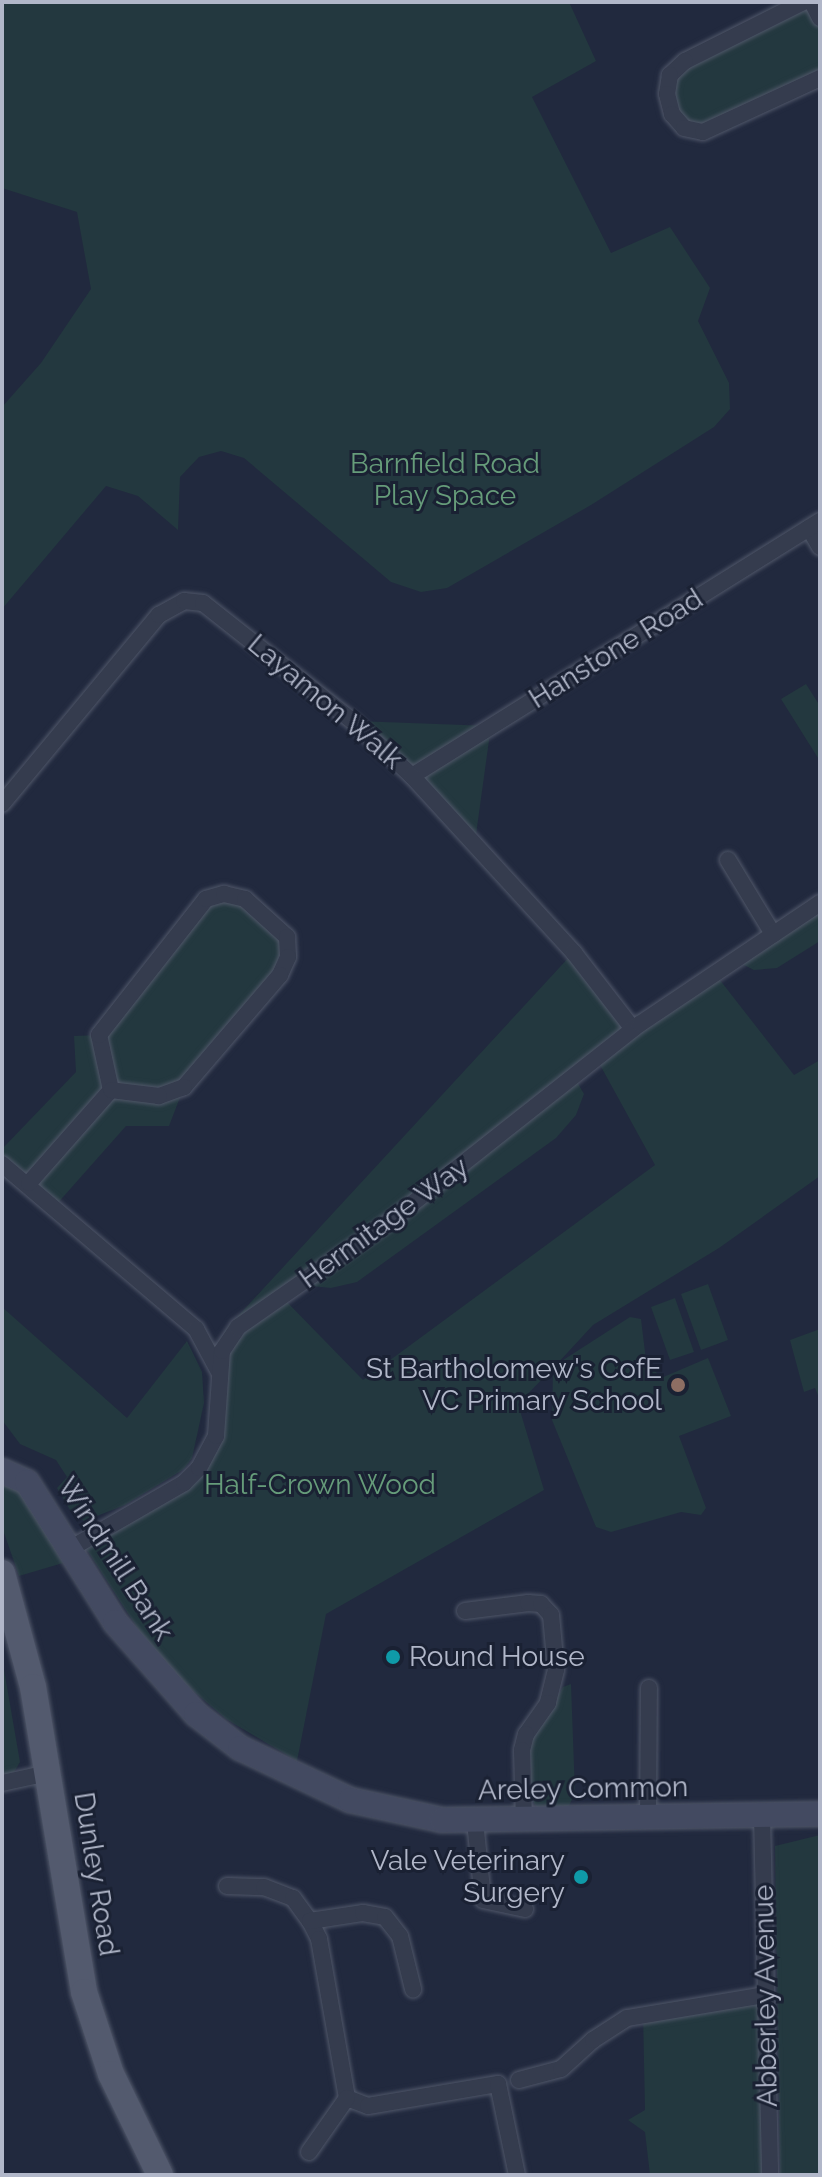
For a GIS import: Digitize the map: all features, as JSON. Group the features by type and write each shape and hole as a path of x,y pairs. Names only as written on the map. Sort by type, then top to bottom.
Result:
{"main road":[{"path":"2,1471 31,1487"},
{"name":"Windmill Bank","path":"31,1487 68,1550 131,1644 196,1714 240,1748 350,1800"},
{"path":"2,1488 31,1487"},
{"name":"Dunley Road","path":"2,1573 33,1687 84,1992 111,2074 160,2175"},
{"name":"Areley Common","path":"350,1800 410,1816 475,1821 648,1820 820,1814"}],"street":[{"path":"803,2 685,61 670,75 667,94 672,114 684,128 703,132 820,78"},
{"path":"812,2 820,18"},
{"path":"814,525 820,547"},
{"name":"Hanstone Road","path":"412,776 814,525"},
{"name":"Layamon Walk","path":"2,804 152,623 184,601 218,612 412,776 574,953 633,1029"},
{"path":"728,860 773,934"},
{"path":"224,894 245,899 287,937 288,957 280,975 184,1087 159,1096 111,1090 99,1035 106,1021 206,899 224,894"},
{"name":"Hermitage Way","path":"68,1550 133,1516 199,1468 216,1436 218,1371 222,1351 238,1327 394,1218 633,1029 820,903"},
{"path":"29,1183 111,1090"},
{"path":"2,1164 29,1183 196,1329 218,1371"},
{"path":"465,1611 528,1603 541,1604 551,1615 556,1670 548,1703 526,1734 522,1750 524,1820"},
{"path":"648,1820 649,1688"},
{"path":"2,1783 48,1773"},
{"name":"Abberley Avenue","path":"762,1816 770,2175"},
{"path":"475,1821 483,1900 525,1909"},
{"path":"227,1886 264,1887 293,1898 319,1939 347,2098 309,2152"},
{"path":"310,1921 363,1913 385,1917 400,1936 413,1989"},
{"path":"519,2080 561,2069 593,2040 627,2018 765,1995"},
{"path":"347,2098 368,2106 498,2084 517,2175"}],"green space":[{"name":"Barnfield Road Play Space","path":"2,2 569,2 596,61 532,97 611,253 670,227 710,288 698,321 729,383 730,409 714,427 591,505 447,588 421,592 391,582 244,458 221,451 199,457 180,477 178,530 138,496 106,486 2,609 2,407 41,363 91,289 77,212 2,188"},
{"path":"803,2 820,18 820,78 720,128 684,128 670,75"},
{"path":"806,684 820,706 818,758 781,699"},
{"path":"356,721 491,726 475,842"},
{"path":"224,894 287,937 288,957 184,1087 169,1126 126,1126 56,1205 2,1164 2,1149 76,1072 74,1036 99,1035 206,899"},
{"path":"820,903 820,941 777,968 754,970 736,961"},
{"name":"Half-Crown Wood","path":"571,955 633,1029 716,975 794,1075 820,1060 820,1176 719,1248 593,1325 557,1364 630,1317 641,1319 646,1360 661,1378 708,1358 731,1416 679,1436 706,1508 701,1515 681,1512 611,1532 596,1527 552,1420 553,1368 518,1404 544,1490 326,1614 297,1761 226,1719 183,1682 140,1632 83,1544 184,1483 216,1436 213,1352 227,1328","holes":["599,1063 655,1165 363,1380 286,1301 300,1285 331,1288 357,1282 556,1138 576,1115 584,1094 576,1080"]},
{"path":"708,1284 728,1340 701,1350 681,1294"},
{"path":"675,1298 694,1352 670,1360 651,1307"},
{"path":"2,1307 127,1418 187,1341 202,1372 204,1403 192,1458 184,1469 125,1505 84,1521 73,1515 57,1488 67,1477 56,1460 20,1444 2,1420"},
{"path":"820,1329 820,1400 815,1388 804,1392 790,1340"},
{"path":"2,1455 63,1563 19,1576 2,1527"},
{"path":"2,1658 20,1762 13,1774 2,1776"},
{"path":"571,1684 575,1793 568,1808 537,1809 531,1797 527,1746 563,1687"},
{"path":"820,1835 820,2175 780,2175 775,1846"},
{"path":"765,1995 770,2175 650,2175 645,2132 628,2120 645,2110 643,2013"}],"place":[{"name":"St Bartholomew's CofE VC Primary School","path":"678,1385"},
{"name":"Round House","path":"393,1657"},
{"name":"Vale Veterinary Surgery","path":"581,1877"}]}
